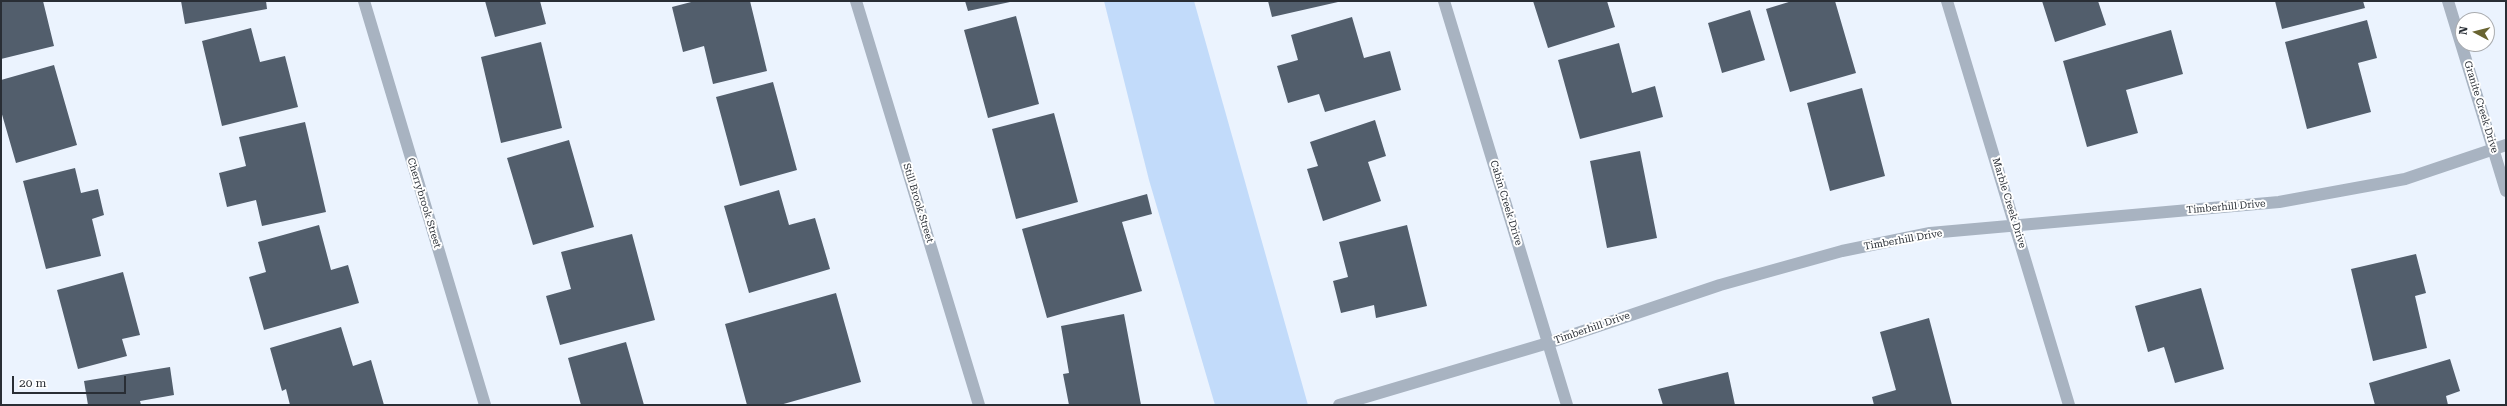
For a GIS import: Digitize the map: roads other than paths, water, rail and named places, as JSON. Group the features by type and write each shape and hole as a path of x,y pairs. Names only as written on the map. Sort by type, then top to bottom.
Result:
{"street":[{"name":"Cherrybrook Street","path":"364,1 485,405"},
{"name":"Still Brook Street","path":"856,1 979,405"},
{"name":"Cabin Creek Drive","path":"1444,1 1567,405"},
{"name":"Marble Creek Drive","path":"1947,1 2069,405"},
{"name":"Granite Creek Drive","path":"2448,1 2506,191"},
{"name":"Timberhill Drive","path":"1339,405 1548,343 1720,285 1842,251 1930,233 2016,227 2278,202 2405,179 2506,145"}]}
